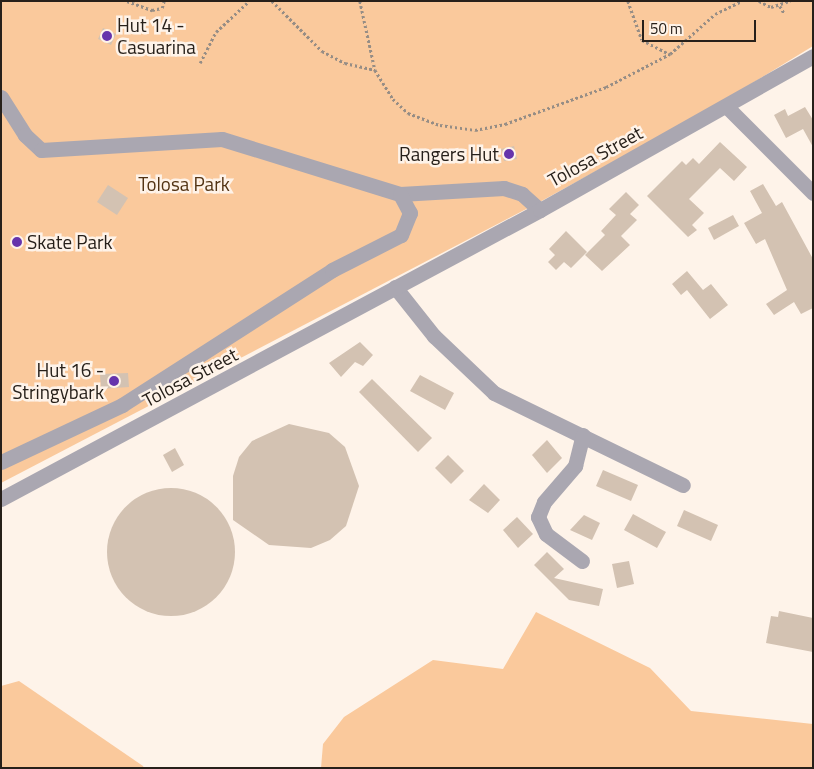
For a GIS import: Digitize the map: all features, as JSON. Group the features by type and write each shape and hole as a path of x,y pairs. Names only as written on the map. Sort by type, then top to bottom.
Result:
{"street":[{"name":"Tolosa Street","path":"1,498 540,210 813,56"},
{"path":"1,97 25,135 41,150 222,139 400,194 504,188 522,194 540,210"},
{"path":"726,106 813,193"},
{"path":"1,462 122,405 332,270 401,235 410,213 400,194"},
{"path":"395,287 431,332 494,393 584,435 683,485"},
{"path":"582,562 546,534 538,517 544,502 575,466 584,435"}],"path":[{"path":"127,1 152,10 162,8 164,1"},
{"path":"200,63 216,32 248,1"},
{"path":"272,1 322,51 345,63 375,70"},
{"path":"360,1 375,70 392,98 408,113 440,125 475,130 505,124 606,87 670,54 715,14 742,1"},
{"path":"628,1 642,40 670,54"},
{"path":"759,1 780,6 790,1"},
{"path":"780,6 784,13"}],"green space":[{"name":"Tolosa Park","path":"1,1 813,1 813,46 715,106 536,204 1,483"},
{"path":"536,612 650,668 691,711 813,724 813,768 321,768 323,744 344,717 433,660 503,669"},
{"path":"19,681 144,768 1,768 1,686"}],"building":[{"name":"Hut 14 - Casuarina","path":"103,28 116,34 111,45 98,39"},
{"path":"805,107 813,120 813,147 803,129 786,138 774,115 785,109 788,116"},
{"path":"720,142 747,167 734,181 720,168 689,199 704,213 692,225 697,230 688,237 647,196 682,161 686,165 693,158 699,164"},
{"name":"Rangers Hut","path":"514,146 517,159 504,161 501,149"},
{"path":"763,184 776,206 782,202 813,259 813,308 801,314 794,302 774,315 766,304 787,290 765,239 756,244 744,223 762,213 750,191"},
{"path":"108,185 128,198 117,215 97,202"},
{"path":"626,192 639,205 630,214 637,220 621,236 630,245 602,271 585,255 605,235 601,231 616,215 609,209"},
{"path":"733,215 739,226 714,240 708,228"},
{"path":"566,231 587,252 571,268 564,262 556,270 548,262 555,255 549,249"},
{"path":"687,271 703,290 711,284 728,305 710,319 687,290 681,295 672,284"},
{"path":"360,342 373,355 363,366 355,362 341,377 329,363"},
{"name":"Hut 16 - Stringybark","path":"128,373 129,387 101,389 100,374"},
{"path":"420,375 454,393 445,410 410,391"},
{"path":"372,379 432,438 418,452 359,392"},
{"path":"289,424 329,433 345,447 359,486 346,526 330,540 311,548 269,545 233,520 233,476 239,457 252,441"},
{"path":"547,440 562,458 547,473 532,455"},
{"path":"175,448 184,465 172,472 163,455"},
{"path":"448,455 464,471 451,484 435,468"},
{"path":"603,470 638,485 631,501 596,486"},
{"path":"484,484 500,500 488,513 469,500"},
{"path":"171,488 195,493 216,507 230,528 235,552 230,576 216,597 195,611 171,616 147,611 126,597 112,576 107,552 112,528 126,507 147,493"},
{"path":"684,510 718,525 711,541 677,526"},
{"path":"633,514 666,532 657,548 624,530"},
{"path":"584,515 600,523 592,540 570,530"},
{"path":"517,517 533,534 518,548 503,530"},
{"path":"547,552 564,569 554,578 603,589 599,606 569,600 534,565"},
{"path":"629,561 634,584 617,588 612,564"},
{"path":"779,611 813,618 813,652 766,643 771,616 778,617"}],"place":[{"name":"Hut 14 - Casuarina","path":"107,36"},
{"name":"Rangers Hut","path":"509,154"},
{"name":"Skate Park","path":"17,242"},
{"name":"Hut 16 - Stringybark","path":"114,381"}]}
